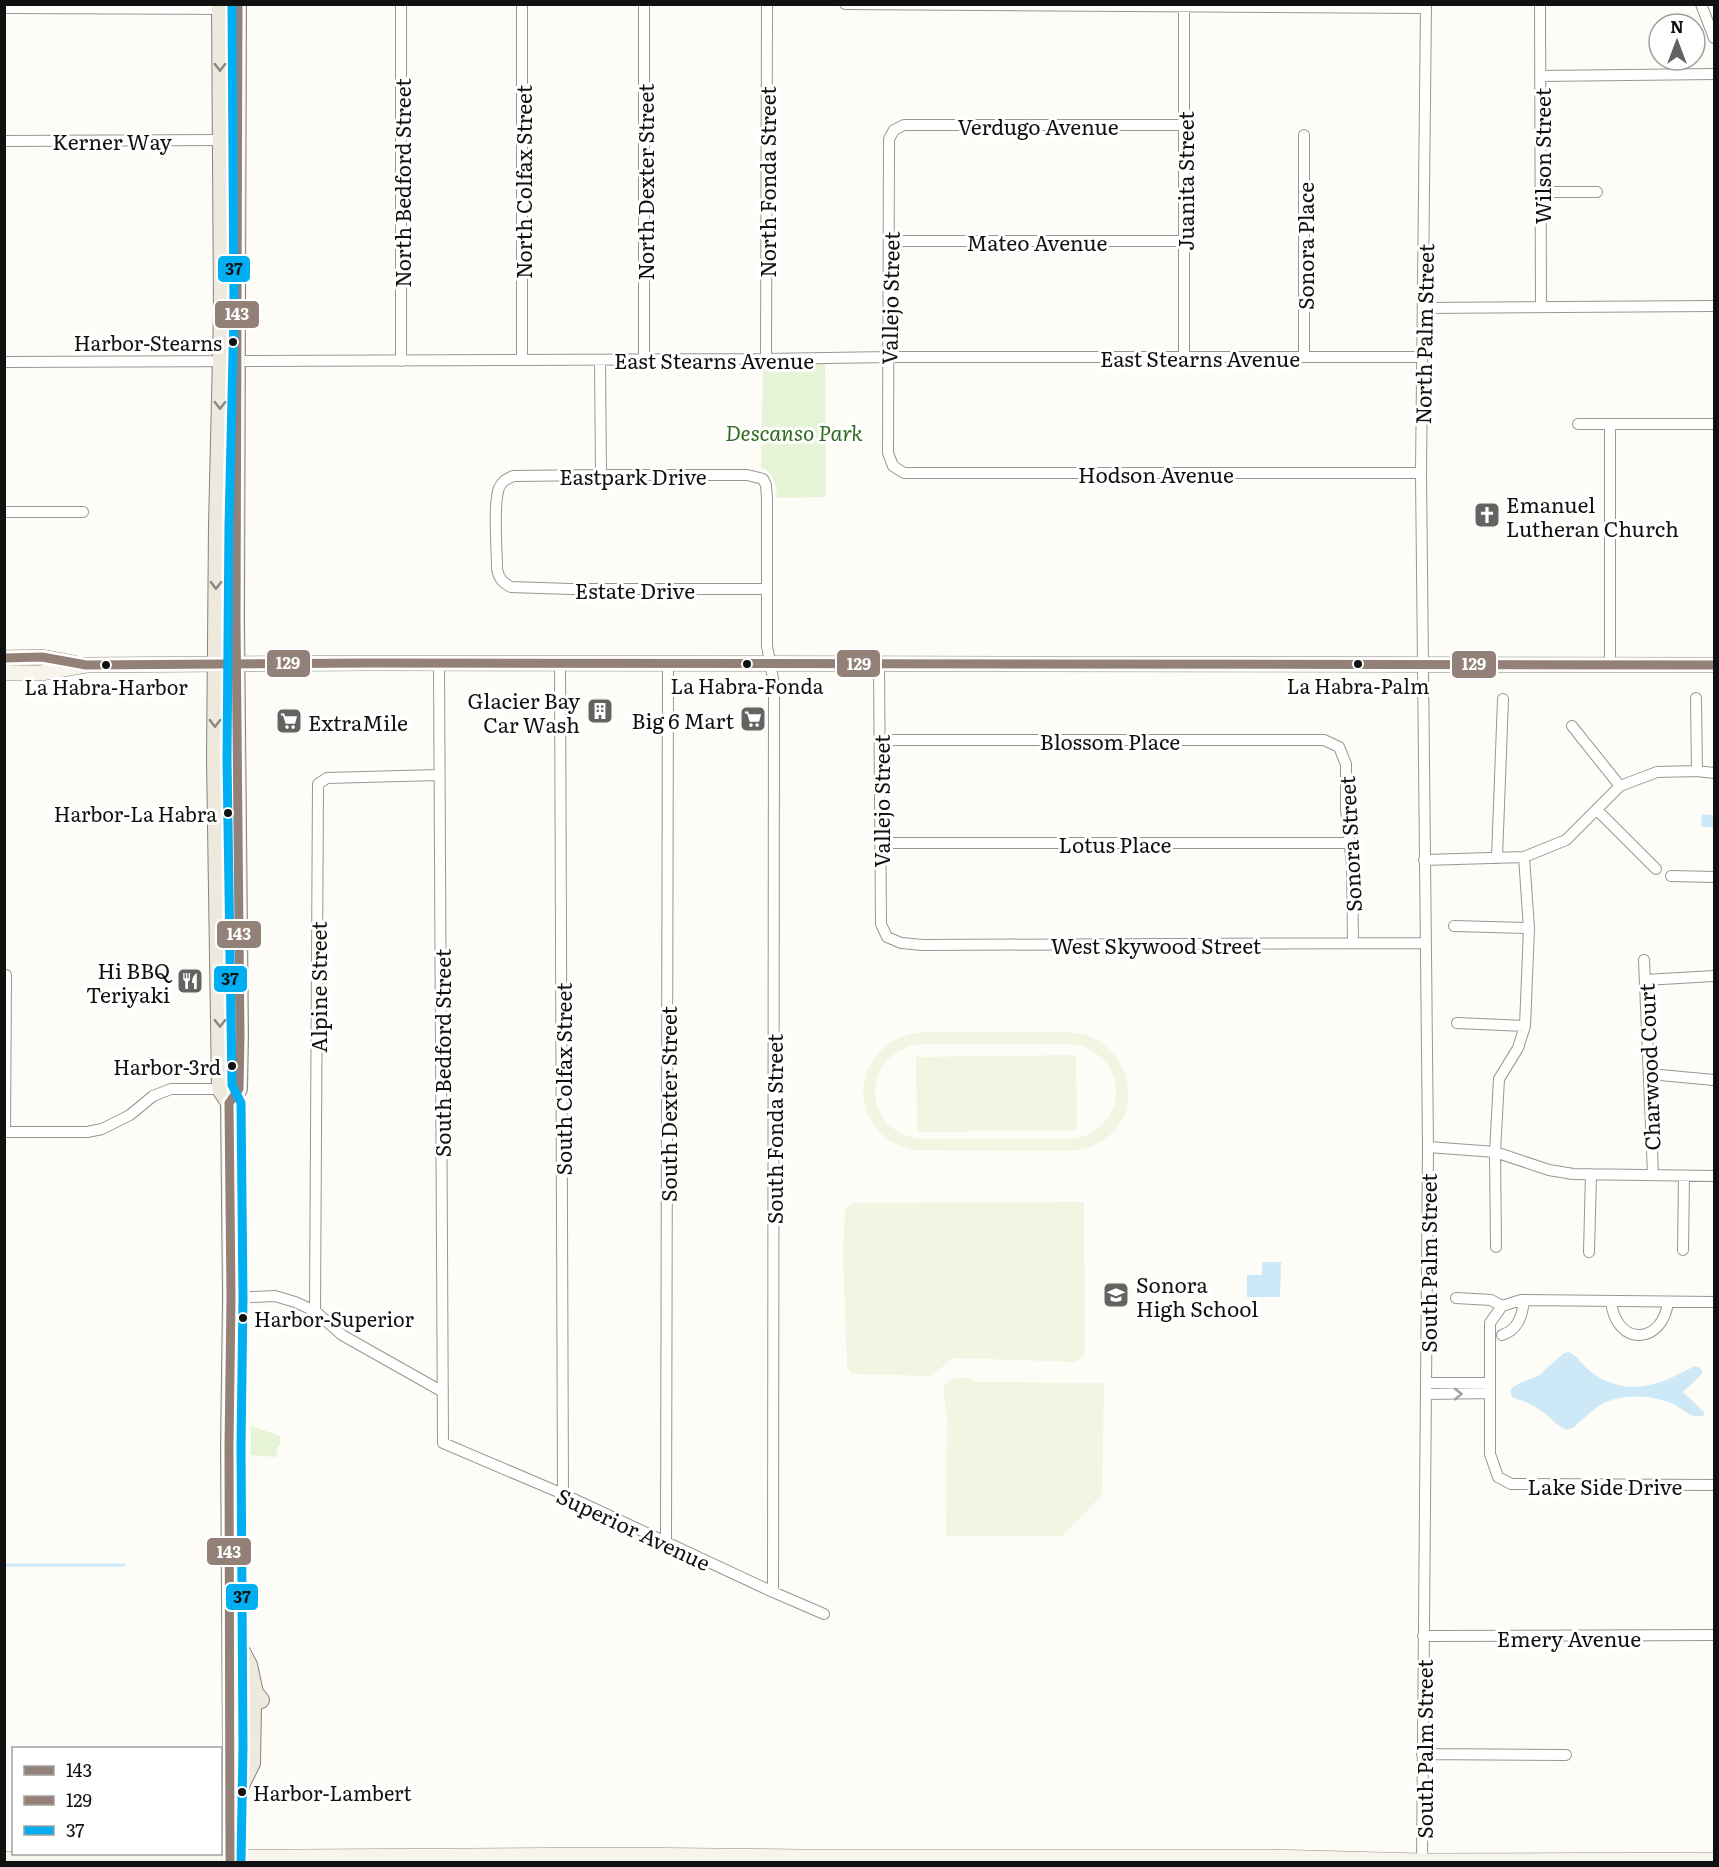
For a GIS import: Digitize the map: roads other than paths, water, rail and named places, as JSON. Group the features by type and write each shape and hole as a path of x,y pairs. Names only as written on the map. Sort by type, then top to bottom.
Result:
{"main road":[{"path":"220,7 220,140 229,362 237,665 239,1089 224,1096"},
{"path":"230,1861 231,1298 216,917 215,665 229,362 238,7"},
{"path":"4,658 42,657 86,665"},
{"path":"4,673 41,673 86,665 1714,665"},
{"path":"230,1630 249,1665 257,1703 252,1763 230,1808"},
{"path":"4,1859 230,1861 630,1855 1269,1857 1422,1862 1714,1860"}],"street":[{"name":"North Bedford Street","path":"400,361 401,4"},
{"name":"North Colfax Street","path":"522,4 522,360"},
{"name":"North Dexter Street","path":"645,4 645,360"},
{"name":"North Fonda Street","path":"766,359 767,4"},
{"path":"845,4 1426,6"},
{"name":"Wilson Street","path":"1540,4 1541,308"},
{"path":"1701,4 1714,38"},
{"name":"Juanita Street","path":"1184,5 1185,357"},
{"name":"North Palm Street","path":"1422,664 1421,472 1426,6"},
{"path":"4,8 238,7"},
{"path":"1540,76 1714,74"},
{"name":"Verdugo Avenue","path":"894,130 904,125 1184,125"},
{"name":"Vallejo Street","path":"893,466 888,453 888,357 889,139 894,130"},
{"name":"Sonora Place","path":"1304,135 1304,357"},
{"name":"Kerner Way","path":"4,141 220,140"},
{"path":"1541,192 1597,192"},
{"name":"Mateo Avenue","path":"890,241 1184,241"},
{"path":"1423,308 1714,306"},
{"name":"East Stearns Avenue","path":"4,362 888,357 1423,357"},
{"path":"600,360 601,475"},
{"path":"1578,424 1714,424"},
{"path":"1610,424 1610,665"},
{"name":"Hodson Avenue","path":"893,466 904,474 1421,472"},
{"name":"Eastpark Drive","path":"503,583 498,576 497,569 497,500 499,488 504,480 513,476 747,475 763,479 766,486 768,589"},
{"path":"4,512 83,512"},
{"name":"Estate Drive","path":"503,583 522,588 768,589"},
{"path":"768,589 767,646 770,665"},
{"name":"South Bedford Street","path":"439,664 443,1443"},
{"name":"South Colfax Street","path":"560,664 563,1494"},
{"name":"South Dexter Street","path":"666,1543 668,664"},
{"name":"South Palm Street","path":"1422,664 1428,1147 1422,1862"},
{"name":"South Fonda Street","path":"770,665 774,684 773,1592"},
{"name":"Vallejo Street","path":"879,665 881,924 886,937"},
{"path":"1696,698 1697,771"},
{"path":"1497,858 1503,699"},
{"path":"1572,726 1620,786"},
{"name":"Blossom Place","path":"880,740 1324,740 1339,747"},
{"name":"Sonora Street","path":"1339,747 1346,764 1346,810 1352,864 1353,943"},
{"path":"1424,860 1524,857 1566,840 1620,786 1657,772 1714,773"},
{"name":"Alpine Street","path":"315,1311 318,784 327,778 438,775"},
{"path":"1597,810 1656,869"},
{"name":"Lotus Place","path":"880,843 1350,843"},
{"path":"1496,1248 1495,1152 1500,1079 1518,1048 1525,1026 1529,928 1524,857"},
{"path":"1671,876 1714,877"},
{"path":"1454,926 1529,928"},
{"name":"West Skywood Street","path":"886,937 901,944 923,945 1426,943"},
{"name":"Charwood Court","path":"1644,960 1653,1174"},
{"path":"6,975 5,1132 87,1132 102,1129 130,1115 153,1096 171,1089 224,1096"},
{"path":"1645,980 1714,976"},
{"path":"1457,1023 1525,1026"},
{"path":"1649,1074 1714,1080"},
{"path":"1428,1147 1495,1152 1549,1170 1573,1174 1714,1176"},
{"path":"1589,1252 1591,1174"},
{"path":"1683,1250 1684,1176"},
{"path":"231,1298 274,1296 295,1302 315,1311 342,1335 443,1392"},
{"path":"1456,1298 1491,1300 1502,1306"},
{"path":"1426,1389 1490,1388 1490,1323 1502,1306 1509,1303 1524,1301 1714,1302"},
{"path":"1502,1335 1514,1328 1520,1319 1524,1301"},
{"path":"1606,1302 1624,1331 1637,1335 1653,1332 1663,1320 1668,1302"},
{"name":"Lake Side Drive","path":"1490,1388 1490,1454 1498,1477 1511,1484 1714,1485"},
{"name":"Superior Avenue","path":"443,1443 563,1494 824,1614"},
{"name":"Emery Avenue","path":"1423,1636 1714,1635"},
{"path":"1422,1754 1566,1755"}],"water":[{"path":"1702,814 1714,815 1714,827 1701,827"},
{"path":"1262,1262 1281,1262 1280,1297 1247,1297 1247,1275 1262,1275"},
{"path":"1569,1352 1597,1376 1622,1386 1647,1386 1671,1378 1694,1366 1700,1368 1703,1373 1683,1392 1704,1412 1704,1415 1692,1415 1662,1400 1625,1397 1602,1404 1573,1428 1567,1430 1537,1408 1512,1397 1510,1391 1513,1387 1538,1376 1564,1353"}],"waterway":[{"path":"4,1565 124,1565"}],"place":[{"name":"Harbor-Stearns","path":"233,342"},
{"name":"Emanuel Lutheran Church","path":"1487,515"},
{"name":"La Habra-Fonda","path":"747,664"},
{"name":"La Habra-Palm","path":"1358,664"},
{"name":"La Habra-Harbor","path":"106,665"},
{"name":"Glacier Bay Car Wash","path":"600,711"},
{"name":"Big 6 Mart","path":"753,719"},
{"name":"ExtraMile","path":"289,721"},
{"name":"Harbor-La Habra","path":"228,813"},
{"name":"Hi BBQ Teriyaki","path":"190,981"},
{"name":"Harbor-3rd","path":"232,1066"},
{"name":"Sonora High School","path":"1116,1295"},
{"name":"Harbor-Superior","path":"243,1318"},
{"name":"Harbor-Lambert","path":"242,1792"}],"park label":[{"name":"Descanso Park","path":"794,431"}]}
